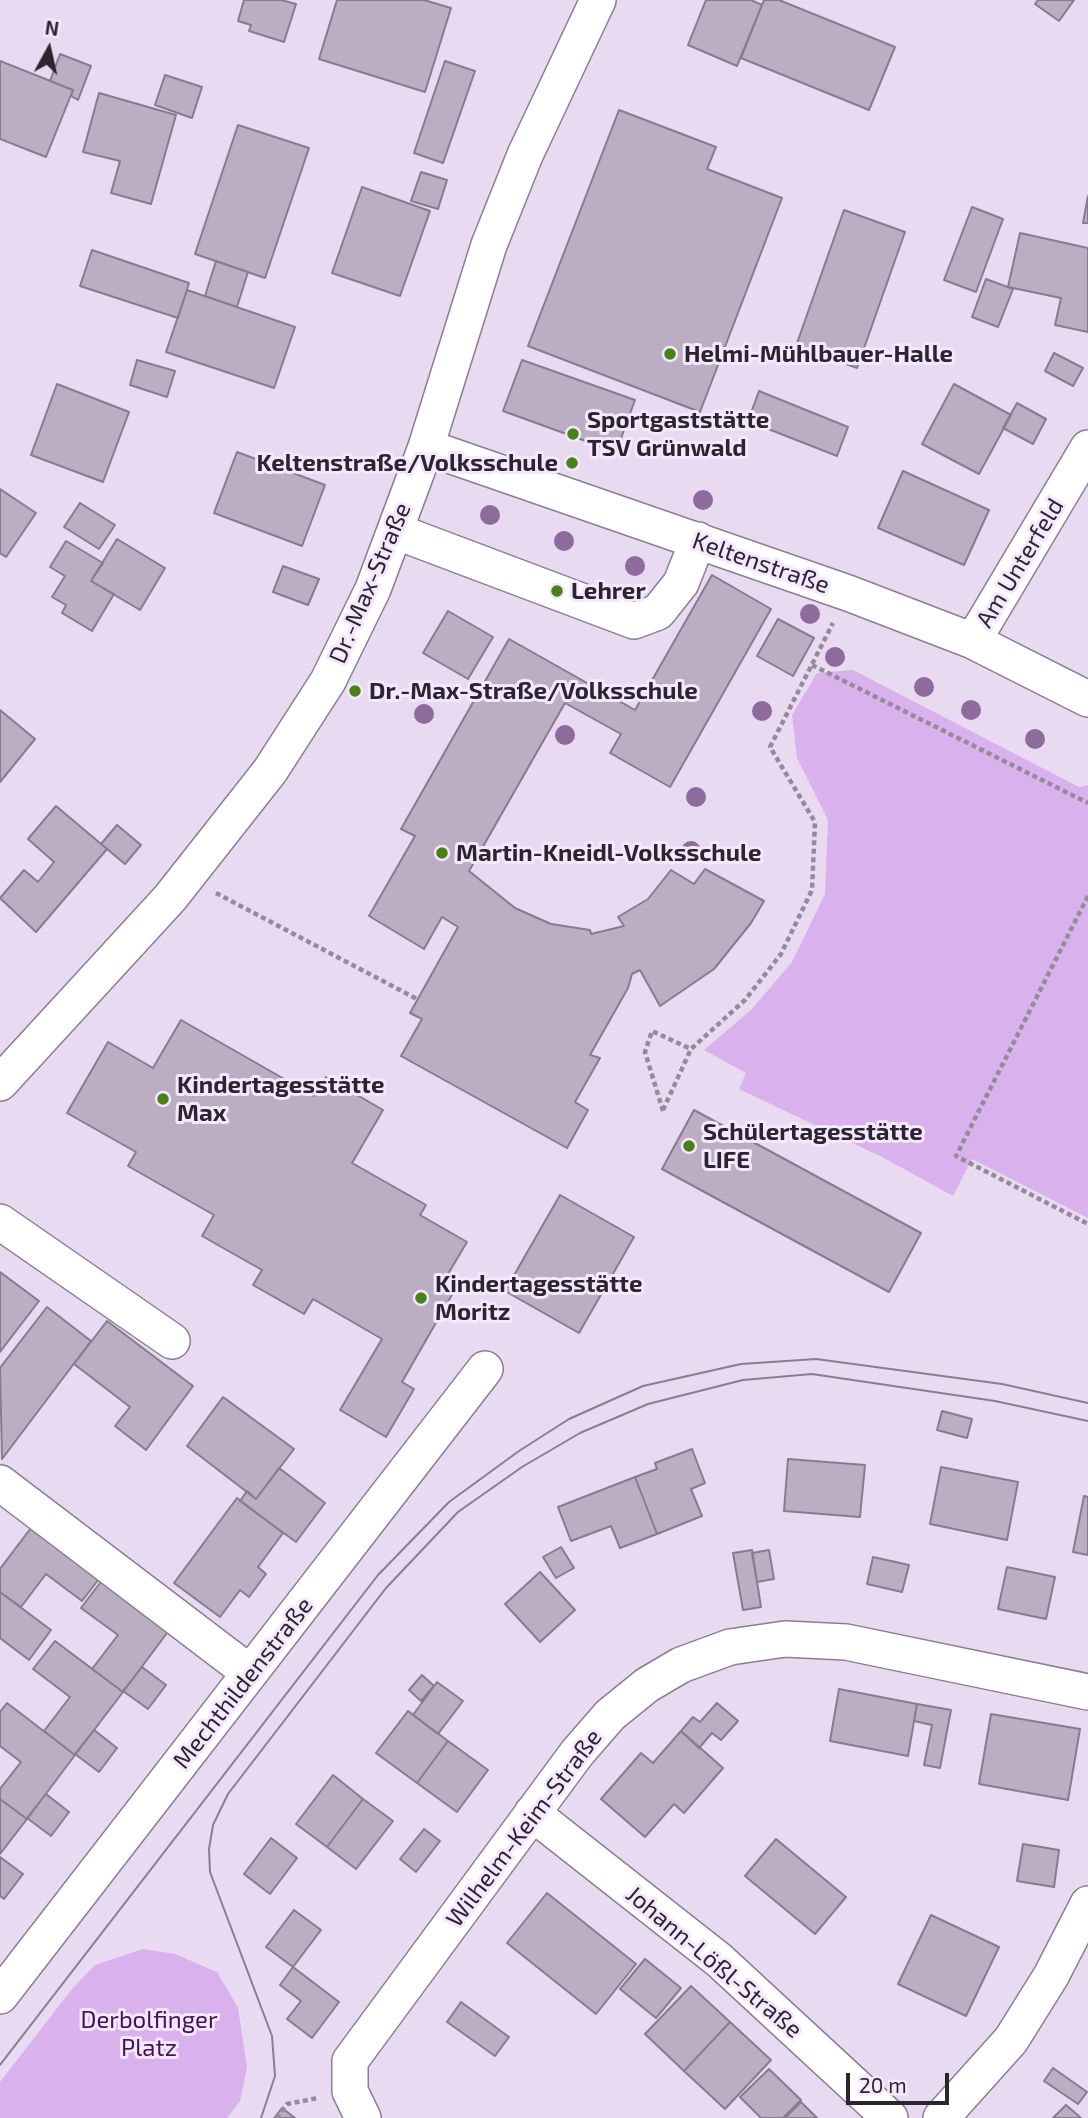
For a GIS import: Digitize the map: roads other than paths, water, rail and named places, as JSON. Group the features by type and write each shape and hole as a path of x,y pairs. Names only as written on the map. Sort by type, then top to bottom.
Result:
{"street":[{"name":"Dr.-Max-Straße","path":"0,1083 187,877 270,771 328,681 373,589 395,531 426,447 489,245 525,155 598,0"},
{"name":"Keltenstraße","path":"426,447 698,540 973,641 1088,699"},
{"name":"Am Unterfeld","path":"973,641 1088,448"},
{"path":"395,531 634,621 657,612 681,583 698,540"},
{"path":"0,1222 172,1341"},
{"name":"Mechthildenstraße","path":"0,1996 485,1368"},
{"path":"0,1483 250,1673"},
{"name":"Wilhelm-Keim-Straße","path":"356,2105 350,2061 533,1813 610,1715 648,1685 681,1665 730,1647 785,1639 846,1642 1088,1692"},
{"name":"Johann-Lößl-Straße","path":"533,1813 719,1960 890,2118"},
{"path":"941,2118 1011,2040 1051,1976 1088,1904"}],"tram line":[{"path":"0,2065 378,1575 449,1502 519,1451 569,1419 643,1386 741,1364 816,1359 1002,1384 1088,1403"},
{"path":"261,2118 275,2076 272,2036 210,1872 209,1849 213,1825 228,1794 386,1588 458,1512 522,1467 580,1433 648,1404 743,1380 812,1374 995,1401 1088,1421"}],"place":[{"name":"Helmi-Mühlbauer-Halle","path":"670,354"},
{"name":"Sportgaststätte TSV Grünwald","path":"573,434"},
{"name":"Keltenstraße/Volksschule","path":"572,463"},
{"name":"Lehrer","path":"557,591"},
{"name":"Dr.-Max-Straße/Volksschule","path":"355,691"},
{"name":"Martin-Kneidl-Volksschule","path":"442,853"},
{"name":"Kindertagesstätte Max","path":"163,1099"},
{"name":"Schülertagesstätte LIFE","path":"689,1146"},
{"name":"Kindertagesstätte Moritz","path":"421,1298"}],"park label":[{"name":"Derbolfinger Platz","path":"149,2034"}]}
